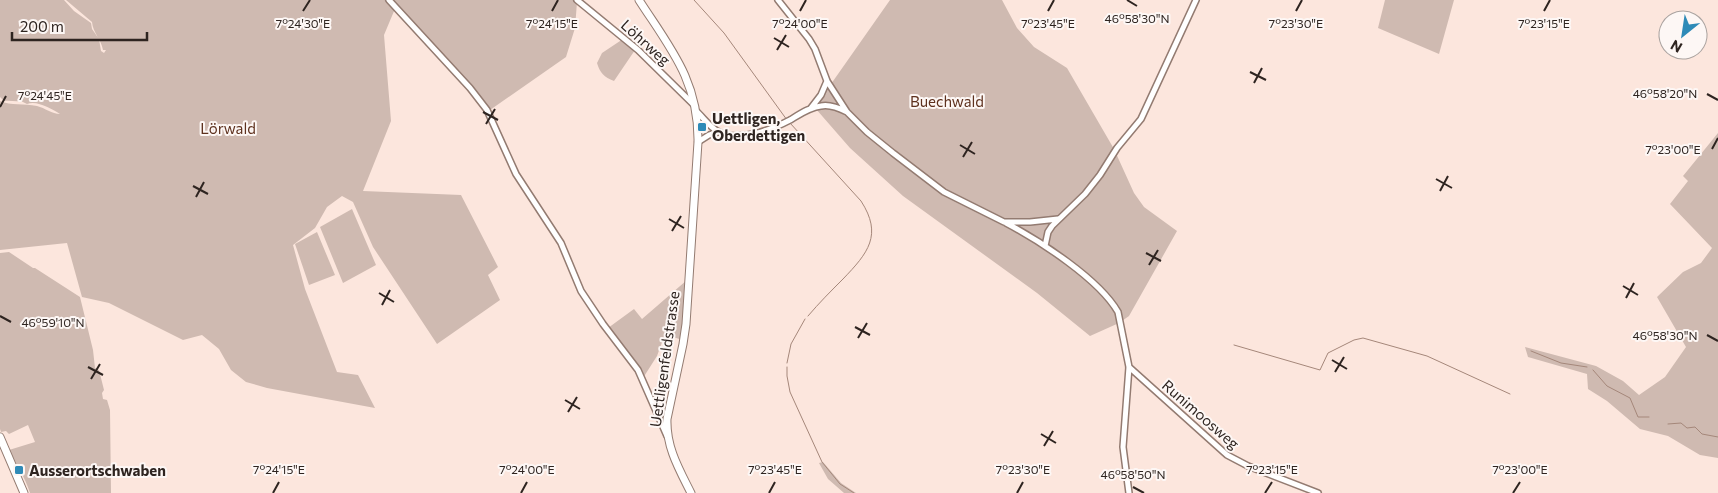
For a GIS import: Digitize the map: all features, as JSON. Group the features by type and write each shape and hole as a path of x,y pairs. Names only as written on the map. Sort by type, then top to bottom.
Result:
{"main road":[{"name":"Uettligenfeldstrasse","path":"639,0 685,74 696,109 698,142 685,330 668,416 667,437 674,458 691,493"},
{"path":"0,437 24,492"}],"street":[{"path":"389,0 470,88 487,110 516,174 561,243 581,291 638,370 667,437"},
{"name":"Löhrweg","path":"577,0 638,50 718,132"},
{"path":"778,0 809,39 828,81 847,112 873,137 932,184 1045,246 1085,277 1116,308 1129,367 1124,447 1129,493"},
{"path":"1045,246 1048,232 1058,218 1085,194 1117,148 1141,119 1196,0"},
{"path":"698,142 718,132 745,135 788,121 810,108 821,95 828,81"},
{"path":"810,108 828,105 847,112"},
{"path":"1004,222 1030,222 1058,218"},
{"name":"Runimoosweg","path":"1129,367 1226,455 1248,466 1318,493"},
{"path":"657,416 668,416"}],"green space":[{"name":"Lörwald","path":"0,0 64,0 74,11 91,23 92,29 98,38 92,22 66,0 575,0 577,2 575,28 566,57 490,110 397,4 384,35 391,121 363,191 461,195 498,267 488,275 500,300 437,344 373,247 353,202 342,196 327,207 315,228 293,245 305,289 337,372 358,375 375,408 267,388 246,382 231,370 219,349 202,335 183,340 109,303 82,297 67,243 0,250 0,101 37,106 60,114 40,104 4,101 0,97","holes":["99,40 103,50 106,50 104,53 101,51"]},
{"name":"Buechwald","path":"890,0 1002,0 1017,28 1034,47 1067,68 1114,149 1134,193 1144,207 1177,231 1129,316 1119,323 1090,336 1037,293 903,196 850,148 816,109 814,106"},
{"path":"1385,0 1454,0 1439,54 1378,28"},
{"path":"623,39 635,50 614,81 603,74 597,63 602,53"},
{"path":"1718,133 1718,458 1700,455 1668,436 1640,429 1607,401 1588,389 1587,374 1528,357 1525,347 1596,366 1623,381 1639,395 1665,377 1686,347 1657,297 1683,272 1701,263 1712,248 1670,204 1688,181 1683,176"},
{"path":"352,209 376,265 343,283 320,227"},
{"path":"317,232 335,275 309,285 295,244"},
{"path":"9,252 80,297 93,350 95,368 99,370 104,390 102,393 103,399 107,400 110,410 111,493 30,493 9,450 35,442 28,425 9,434 6,431 1,432 0,253"},
{"path":"687,280 682,340 665,334 657,356 643,378 608,328 634,309 642,319"},
{"path":"823,462 841,483 856,493 844,493 828,479 819,463"}],"waterway":[{"path":"694,0 724,33 787,120"},
{"path":"790,123 861,201 868,213 872,234 870,243 852,270 808,316"},
{"path":"787,363 791,344 805,319"},
{"path":"1234,345 1320,370 1328,353 1354,340 1363,338 1427,356 1510,394"},
{"path":"1531,351 1561,363 1587,367"},
{"path":"787,367 790,392 822,462 840,484 854,493"},
{"path":"1593,370 1607,386 1630,398 1638,417 1649,417"},
{"path":"1668,424 1681,423 1687,428 1695,427 1702,434 1718,437"}],"place":[{"name":"Uettligen, Oberdettigen","path":"702,127"},
{"name":"Ausserortschwaben","path":"19,470"}]}
